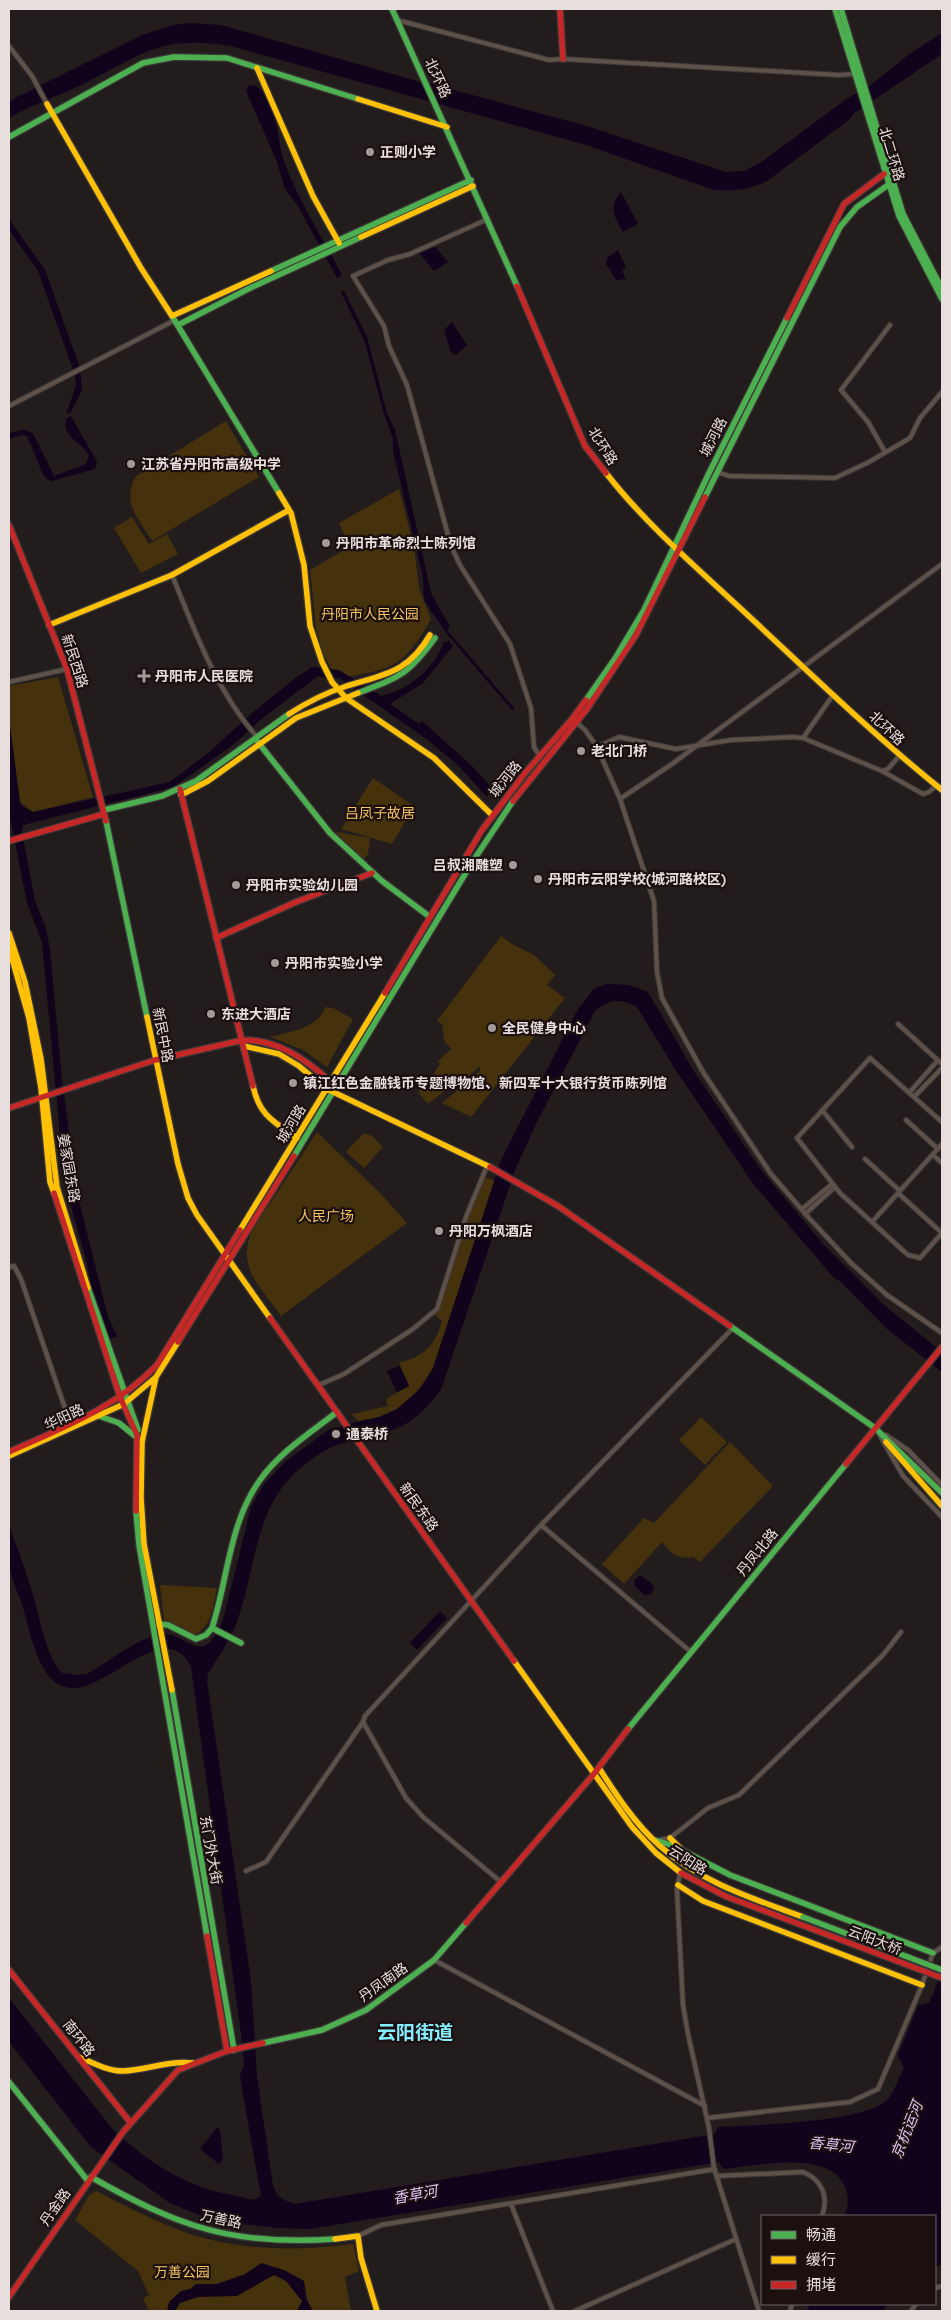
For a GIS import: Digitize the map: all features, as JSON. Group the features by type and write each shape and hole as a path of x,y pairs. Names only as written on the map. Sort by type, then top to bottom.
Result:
{"street":[{"name":"北环路","path":"392,9 488,219 585,446 624,496 676,548 899,756 942,790"},
{"path":"560,9 563,59"},
{"name":"北二环路","path":"835,9 855,74 859,81"},
{"name":"北二环路","path":"841,9 859,81 903,214 942,289"},
{"path":"397,20 534,58 549,60 563,59 839,75 855,74"},
{"path":"9,46 33,78 142,268 289,510 304,565 310,626 323,665 332,682 345,697 434,758 492,816"},
{"path":"9,137 51,112 143,63 158,59 198,56 227,58 446,127"},
{"path":"257,68 314,196 340,244"},
{"name":"北二环路","path":"868,110 884,174 899,216 942,299"},
{"name":"城河路","path":"126,1402 156,1378 334,1092 445,904 514,799 575,721 616,657 644,610 676,548 844,204 884,174"},
{"path":"9,406 175,320 472,183"},
{"name":"城河路","path":"713,471 845,217 860,203 888,185"},
{"path":"488,219 418,251 388,260 353,276 384,326 389,346 406,385 451,546 469,581 510,644 531,708 533,741 540,757"},
{"path":"175,320 250,288 315,255"},
{"path":"885,452 868,422 842,390 872,347 885,335 890,325"},
{"path":"713,471 729,476 835,478 910,438 920,418 942,392"},
{"path":"49,625 172,575 289,510"},
{"name":"新民西路","path":"9,525 67,669 104,811"},
{"path":"620,799 942,564"},
{"path":"172,575 201,647 242,720 252,731 259,744 330,833 372,873 430,916"},
{"path":"9,841 104,811 180,792 192,791 296,718 358,692 387,683 410,669 425,654 432,636 409,664 389,676 348,686 294,710 180,792"},
{"path":"9,682 67,669"},
{"path":"803,738 833,695"},
{"path":"575,721 597,747 620,799 654,901 657,972 662,998 703,1072 771,1174 805,1214 851,1263 887,1295 942,1332"},
{"name":"城河路","path":"126,1393 146,1379 157,1365 332,1082 430,916 492,816 540,757 575,721"},
{"path":"597,747 620,737 676,750 731,740 803,738 882,771 922,794 929,792 936,786"},
{"path":"882,771 888,769 899,756"},
{"path":"180,792 256,1102 266,1115 297,1138"},
{"name":"新民中路","path":"104,811 178,1164 188,1198 197,1215 225,1253"},
{"path":"216,938 296,902 372,873"},
{"name":"姜家园东路","path":"9,933 25,982 41,1059 50,1182 120,1397 126,1402"},
{"name":"姜家园东路","path":"9,948 29,1018 44,1095 57,1187 79,1261 126,1393 126,1402"},
{"path":"898,1024 942,1064"},
{"path":"9,1108 155,1060 243,1043 254,1039 278,1045 302,1057 332,1082"},
{"path":"243,1043 292,1060 327,1089 494,1169 558,1206 908,1450 942,1484"},
{"path":"865,1159 942,1233 920,1258 908,1255 834,1186 797,1138 870,1058 942,1122"},
{"path":"909,1093 938,1060"},
{"path":"914,1097 942,1068"},
{"path":"822,1110 852,1147"},
{"path":"906,1120 938,1149"},
{"path":"872,1222 942,1144"},
{"path":"933,1154 942,1163"},
{"path":"319,1385 344,1374 412,1330 437,1309 466,1217 486,1166"},
{"path":"802,1209 834,1186"},
{"path":"805,1214 834,1186"},
{"name":"新民东路","path":"225,1253 593,1775"},
{"path":"9,1267 14,1266 21,1279 70,1425"},
{"path":"246,1871 266,1862 371,1709 541,1524 733,1328"},
{"name":"丹凤北路","path":"593,1775 691,1652 942,1347"},
{"name":"城河路","path":"139,1440 144,1430 156,1378"},
{"name":"华阳路","path":"9,1456 70,1425 126,1393"},
{"path":"126,1402 139,1440 136,1520 163,1655"},
{"name":"华阳路","path":"9,1452 126,1402"},
{"path":"158,1628 196,1639 206,1635 213,1629 238,1530 247,1502 259,1481 286,1452 338,1412"},
{"path":"97,1416 110,1417 121,1423 139,1440"},
{"path":"875,1428 942,1493"},
{"path":"875,1428 910,1472 942,1506"},
{"path":"875,1428 903,1476 942,1516"},
{"path":"541,1524 691,1652"},
{"path":"213,1629 241,1643"},
{"path":"655,1840 670,1838 708,1808 739,1795 883,1655 901,1632"},
{"name":"东门外大街","path":"163,1655 234,2050"},
{"name":"东门外大街","path":"163,1655 227,2051"},
{"path":"363,1722 406,1798 423,1816 502,1882"},
{"name":"云阳路","path":"599,1768 645,1831 697,1873 714,1882 803,1917"},
{"name":"云阳路","path":"593,1775 653,1851 680,1873 720,1894 799,1924"},
{"name":"丹凤南路","path":"122,2132 178,2070 227,2051 322,2030 366,2010 434,1960 593,1775"},
{"path":"670,1838 682,1850 697,1873"},
{"path":"655,1840 682,1850 730,1875 933,1953"},
{"path":"680,1873 678,1885 683,2005 705,2106 715,2168 759,2311"},
{"path":"678,1885 702,1900 761,1925 922,1985"},
{"name":"云阳大桥","path":"803,1917 942,1970"},
{"name":"云阳大桥","path":"799,1924 942,1978"},
{"path":"707,2118 850,2102 878,2089 922,1985 933,1953 942,1947"},
{"path":"434,1960 705,2106"},
{"name":"南环路","path":"9,1970 130,2122"},
{"path":"77,2056 104,2068 123,2071 178,2060 193,2063"},
{"name":"万善路","path":"9,2082 89,2179 188,2225 221,2233 294,2242 358,2236"},
{"name":"丹金路","path":"9,2297 122,2132"},
{"path":"377,2311 363,2267 358,2236 381,2225 715,2168"},
{"path":"717,2176 803,2172 811,2176 823,2188 825,2198 822,2215"},
{"path":"511,2204 553,2311"},
{"path":"576,2311 736,2239"}],"green space":[{"path":"226,421 259,477 152,541 133,510 131,502 130,494 136,476"},
{"name":"丹阳市人民公园","path":"399,489 414,547 419,588 431,619 412,648 394,664 383,669 336,678 323,653 316,628 310,570 349,547 339,523"},
{"path":"132,517 149,544 167,534 178,554 141,573 114,528"},
{"path":"58,677 93,797 33,812 20,802 9,719 9,686"},
{"name":"吕凤子故居","path":"373,778 414,806 392,844 341,829"},
{"path":"336,832 370,838 368,854 363,860"},
{"name":"全民健身中心","path":"501,936 534,955 555,975 547,985 565,998 471,1117 442,1103 477,1074 481,1069 479,1067 454,1089 451,1086 428,1104 418,1092 428,1083 440,1064 438,1061 451,1049 444,1040 442,1024 437,1021"},
{"path":"325,1007 333,1008 353,1019 327,1067 303,1050 270,1037 303,1028 317,1020"},
{"name":"人民广场","path":"317,1132 380,1193 407,1223 281,1316 252,1276 248,1265 248,1242 253,1229"},
{"path":"364,1133 372,1136 383,1147 364,1168 346,1152"},
{"path":"483,1176 495,1181 433,1368 416,1392 396,1410 375,1418 358,1421 352,1414 388,1406 386,1399 409,1386 399,1363 420,1355 429,1347 438,1333 442,1321 435,1315 443,1299 467,1218"},
{"path":"701,1417 727,1442 705,1465 679,1440"},
{"path":"730,1442 773,1486 700,1562 693,1557 688,1558 675,1555 662,1542 624,1584 602,1564 644,1518 654,1523"},
{"path":"160,1585 217,1588 211,1615 201,1631 195,1635 164,1620"},
{"name":"万善公园","path":"96,2191 160,2222 191,2234 237,2245 306,2248 353,2244 359,2271 345,2277 351,2311 149,2311 143,2298 149,2295 138,2271 75,2220 89,2195"}],"water":[{"path":"190,23 221,25 417,81 587,126 726,172 744,171 763,161 845,100 871,85 908,55 942,33 942,54 853,114 850,119 767,181 748,188 735,190 714,190 586,145 231,46 206,43 167,45 150,50 79,86 9,118 9,102 17,97 142,35 174,25"},
{"path":"254,85 262,91 272,108 283,158 303,203 342,275 337,278 298,206 285,189 277,162 246,91 248,86"},
{"path":"621,192 638,224 623,232 614,212 615,202"},
{"path":"9,219 45,270 80,368 82,390 71,412 66,414 76,386 75,375 38,271 9,230"},
{"path":"435,247 448,262 434,271 419,253"},
{"path":"618,250 626,268 622,270 626,279 616,280 606,264 607,258"},
{"path":"344,291 367,337 387,413 395,430 431,593 450,627 447,630 515,709 512,710 446,633 424,600 423,577 393,451 393,439 383,411 365,342 341,292"},
{"path":"452,322 467,345 456,355 451,352 444,330"},
{"path":"71,416 97,462 95,469 52,481 43,474 27,436 21,435 9,439 9,433 24,430 33,433 54,476 86,464 89,455 66,430 66,419"},
{"path":"449,641 453,646 423,683 390,704 419,724 422,721 472,766 493,789 487,797 458,765 425,738 339,678 328,679 318,676 263,718 234,744 174,787 23,825 22,832 35,901 46,928 50,950 62,1080 78,1197 108,1317 117,1336 110,1339 90,1282 87,1263 70,1202 62,1156 42,942 27,903 9,812 9,719 20,802 23,807 33,812 170,782 208,753 251,714 312,667 339,670 381,696 401,689 419,677 434,661 444,642"},
{"path":"606,984 629,985 648,992 695,1073 761,1170 823,1244 884,1305 942,1352 942,1372 887,1329 840,1281 835,1279 754,1185 675,1069 637,1007 626,1002 615,1001 605,1004 595,1011 536,1124 515,1170 441,1390 423,1410 402,1426 380,1434 336,1445 310,1461 292,1476 279,1492 269,1509 256,1547 236,1624 208,1674 207,1681 251,1981 257,2076 273,2186 281,2198 295,2204 715,2134 718,2127 781,2124 834,2118 876,2107 888,2099 893,2092 904,2068 898,2055 918,2006 929,2003 942,1972 942,2264 936,2267 936,2215 844,2215 848,2205 847,2194 837,2175 824,2168 808,2164 772,2163 723,2169 719,2162 310,2229 278,2228 236,2223 199,2215 170,2203 91,2147 9,2042 9,1998 114,2131 132,2146 172,2174 201,2187 254,2200 261,2196 241,2083 240,2075 244,2066 241,2034 191,1667 180,1653 167,1649 152,1652 136,1659 86,1686 71,1688 52,1680 40,1662 11,1574 8,1555 9,1526 29,1581 47,1645 51,1656 62,1673 87,1674 140,1642 158,1635 178,1637 200,1647 207,1644 215,1636 223,1620 251,1507 265,1483 286,1461 330,1429 379,1417 397,1409 421,1388 433,1368 501,1160 578,1009 594,989"},
{"path":"400,1366 409,1386 397,1392 387,1371"},
{"path":"640,1575 652,1584 654,1589 651,1594 644,1595 634,1585 635,1579"},
{"path":"440,1611 447,1618 417,1650 410,1643"},
{"path":"217,2127 220,2130 223,2160 219,2164 200,2149"},
{"path":"261,2263 284,2270 304,2281 307,2300 313,2311 297,2311 302,2301 286,2281 274,2275 237,2296 198,2297 180,2303 175,2311 167,2311 169,2302 181,2291 190,2289 196,2284 217,2284 245,2274"},
{"path":"810,2305 888,2305 882,2311 807,2311"}],"traffic: fast":[{"path":"392,9 517,286"},
{"path":"835,9 899,216 942,299"},
{"path":"841,9 903,214 942,289"},
{"path":"9,137 143,63 174,57 227,58 358,99"},
{"path":"271,271 471,180"},
{"path":"705,497 840,227 857,207 888,185"},
{"path":"178,325 250,288 361,237"},
{"path":"172,316 279,493"},
{"path":"586,700 616,657 644,610 710,471 787,318"},
{"path":"358,693 384,683 402,673 417,660 435,638"},
{"path":"104,810 162,796 196,781 289,714"},
{"path":"257,741 330,833 382,881 430,917"},
{"path":"294,1156 473,861 513,801"},
{"path":"106,821 147,1017"},
{"path":"88,1288 138,1430"},
{"path":"730,1326 875,1428 942,1493"},
{"path":"212,1628 235,1533 250,1497 260,1480 277,1461 296,1443 337,1412"},
{"path":"99,1416 119,1423 135,1436"},
{"path":"628,1729 846,1464"},
{"path":"136,1511 139,1545 207,1936"},
{"path":"159,1624 168,1625 196,1639 206,1635 212,1628 241,1643"},
{"path":"172,1690 234,2050"},
{"path":"655,1840 674,1846 730,1875 933,1953"},
{"path":"803,1917 942,1970"},
{"path":"263,2043 322,2030 366,2010 434,1960 466,1923"},
{"path":"9,2082 88,2181"},
{"path":"91,2177 152,2209 207,2229 236,2236 266,2239 335,2239"}],"traffic: slow":[{"path":"257,68 313,196 339,243"},
{"path":"358,99 447,127"},
{"path":"47,104 141,268 172,316 271,271"},
{"path":"361,237 473,186"},
{"path":"606,473 622,493 676,549 846,707 942,790"},
{"path":"279,493 291,513 304,565 310,626 322,662 332,682 346,698 434,758 492,815"},
{"path":"49,625 172,575 289,510"},
{"path":"289,714 330,692 393,671 412,658 430,635"},
{"path":"181,795 208,781 296,718 358,693"},
{"path":"9,933 25,982 41,1059 57,1187 88,1288"},
{"path":"9,948 29,1018 41,1088 50,1182 54,1193"},
{"path":"240,1230 385,993"},
{"path":"147,1017 178,1164 188,1198 197,1215 270,1318"},
{"path":"244,1046 279,1054 299,1066 327,1089 490,1167"},
{"path":"253,1086 263,1111 297,1138"},
{"path":"172,1690 144,1544 141,1498 142,1442 156,1377 178,1342"},
{"path":"9,1456 124,1404 156,1377"},
{"path":"886,1442 942,1506"},
{"path":"514,1661 632,1827 656,1853 681,1873"},
{"path":"599,1768 634,1819 660,1846 676,1859 710,1880 803,1917"},
{"path":"670,1838 682,1850 696,1871"},
{"path":"678,1885 703,1901 922,1985"},
{"path":"79,2057 117,2071 184,2062 193,2063"},
{"path":"335,2239 358,2236 361,2258 377,2311"}],"traffic: jam":[{"path":"560,9 563,59"},
{"path":"787,318 844,204 884,174"},
{"path":"517,286 585,446 606,473"},
{"path":"513,801 587,709 636,635 705,497"},
{"path":"9,525 67,669 106,821"},
{"path":"385,993 482,830 525,773 586,700"},
{"path":"180,789 253,1086"},
{"path":"9,841 104,814"},
{"path":"216,938 296,902 372,873"},
{"path":"9,1108 155,1060 243,1040 268,1043 291,1052 331,1082"},
{"path":"178,1342 294,1156"},
{"path":"490,1167 558,1206 730,1326"},
{"path":"54,1193 120,1397 137,1435 136,1511"},
{"path":"9,1452 88,1416 124,1393 157,1365 240,1230"},
{"path":"270,1318 514,1661"},
{"path":"846,1464 942,1347"},
{"path":"466,1923 593,1775 628,1729"},
{"path":"681,1873 725,1896 799,1924"},
{"path":"799,1924 942,1978"},
{"path":"207,1936 227,2051"},
{"path":"9,1970 130,2122"},
{"path":"9,2297 123,2132 178,2070 227,2051 263,2043"}],"place":[{"name":"正则小学","path":"370,152"},
{"name":"江苏省丹阳市高级中学","path":"131,464"},
{"name":"丹阳市革命烈士陈列馆","path":"326,543"},
{"name":"丹阳市人民医院","path":"144,676"},
{"name":"老北门桥","path":"581,751"},
{"name":"吕叔湘雕塑","path":"513,865"},
{"name":"丹阳市云阳学校(城河路校区)","path":"538,879"},
{"name":"丹阳市实验幼儿园","path":"236,885"},
{"name":"丹阳市实验小学","path":"275,963"},
{"name":"东进大酒店","path":"211,1014"},
{"name":"全民健身中心","path":"492,1028"},
{"name":"镇江红色金融钱币专题博物馆、新四军十大银行货币陈列馆","path":"293,1083"},
{"name":"丹阳万枫酒店","path":"439,1231"},
{"name":"通泰桥","path":"336,1434"}],"district":[{"name":"云阳街道","path":"415,2032"}],"water label":[{"name":"京杭运河","path":"907,2130"},
{"name":"香草河","path":"831,2145"},
{"name":"香草河","path":"415,2195"}]}
